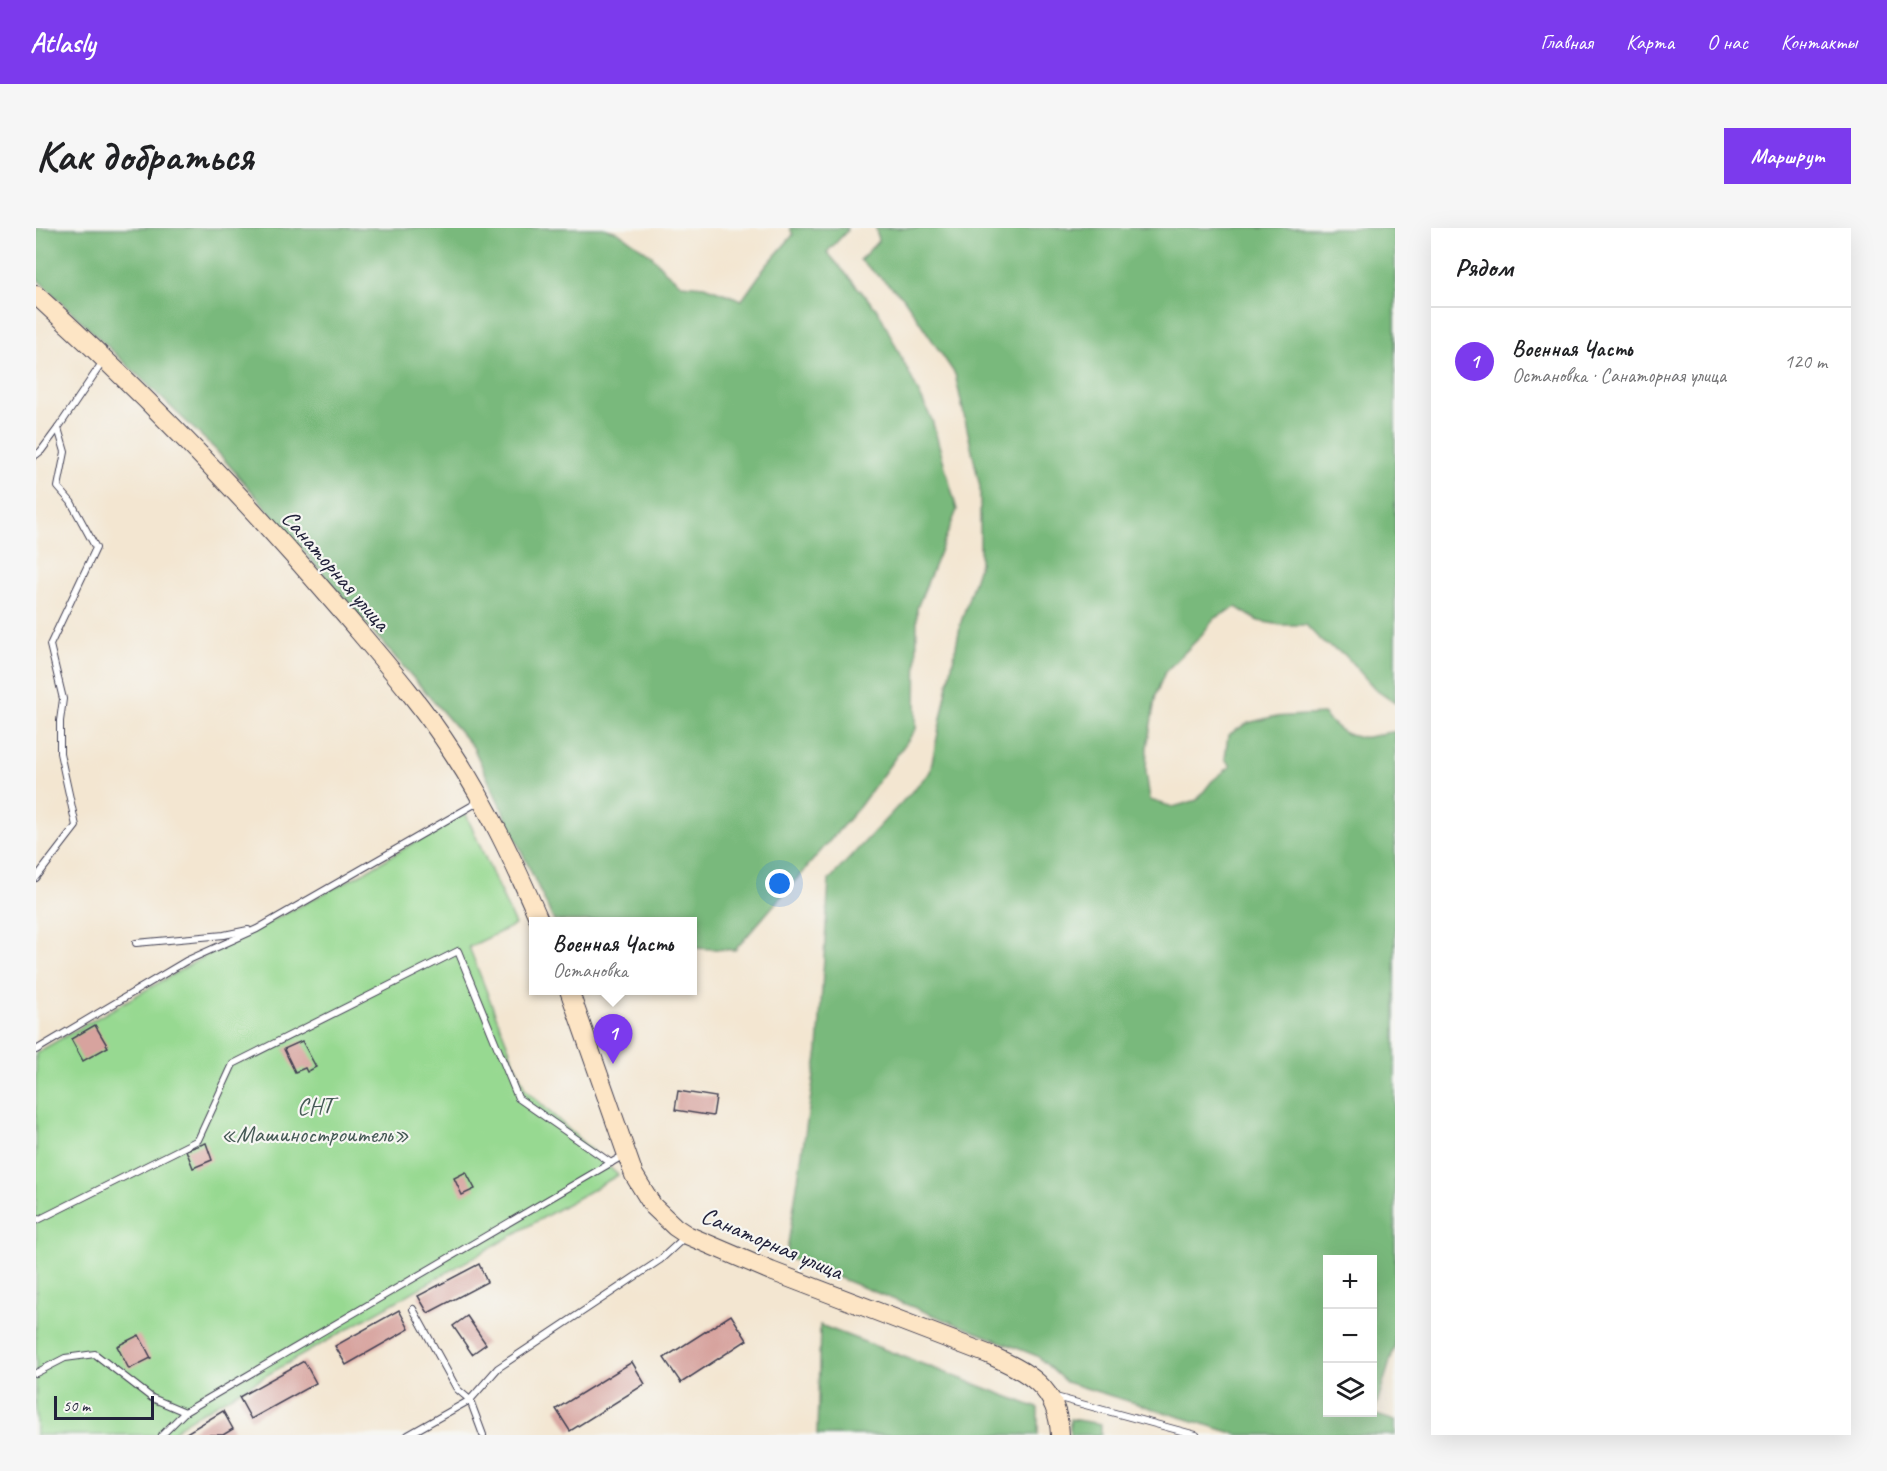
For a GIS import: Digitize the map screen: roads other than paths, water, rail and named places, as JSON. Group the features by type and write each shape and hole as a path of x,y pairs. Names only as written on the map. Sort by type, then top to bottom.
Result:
{"street":[{"name":"Санаторная улица","path":"36,295 105,358 210,463 330,598 418,703 454,753 481,801 511,855 538,917"},
{"name":"Санаторная улица","path":"570,995 619,1158 634,1175 653,1206 669,1222 687,1235 771,1271 1005,1362 1027,1374 1049,1395 1058,1414 1060,1435"}],"lane":[{"path":"36,455 58,428 105,358"},
{"path":"36,878 76,826 60,753 63,699 50,645 96,548 71,502 58,487 65,452 58,428"},
{"path":"36,1050 186,961 257,929 481,801"},
{"path":"136,943 224,935 257,929"},
{"path":"36,1221 198,1140 233,1064 458,951 518,1098 619,1158 185,1412 162,1435"},
{"path":"408,1435 470,1400 498,1368 660,1260 687,1235"},
{"path":"413,1309 457,1389 470,1400 483,1435"},
{"path":"36,1373 65,1358 94,1354 152,1398 185,1412"},
{"path":"1049,1395 1196,1435"}],"place":[{"name":"Военная Часть","path":"613,1064"}],"park label":[{"name":"СНТ «Машиностроитель»","path":"315,1120"}]}
